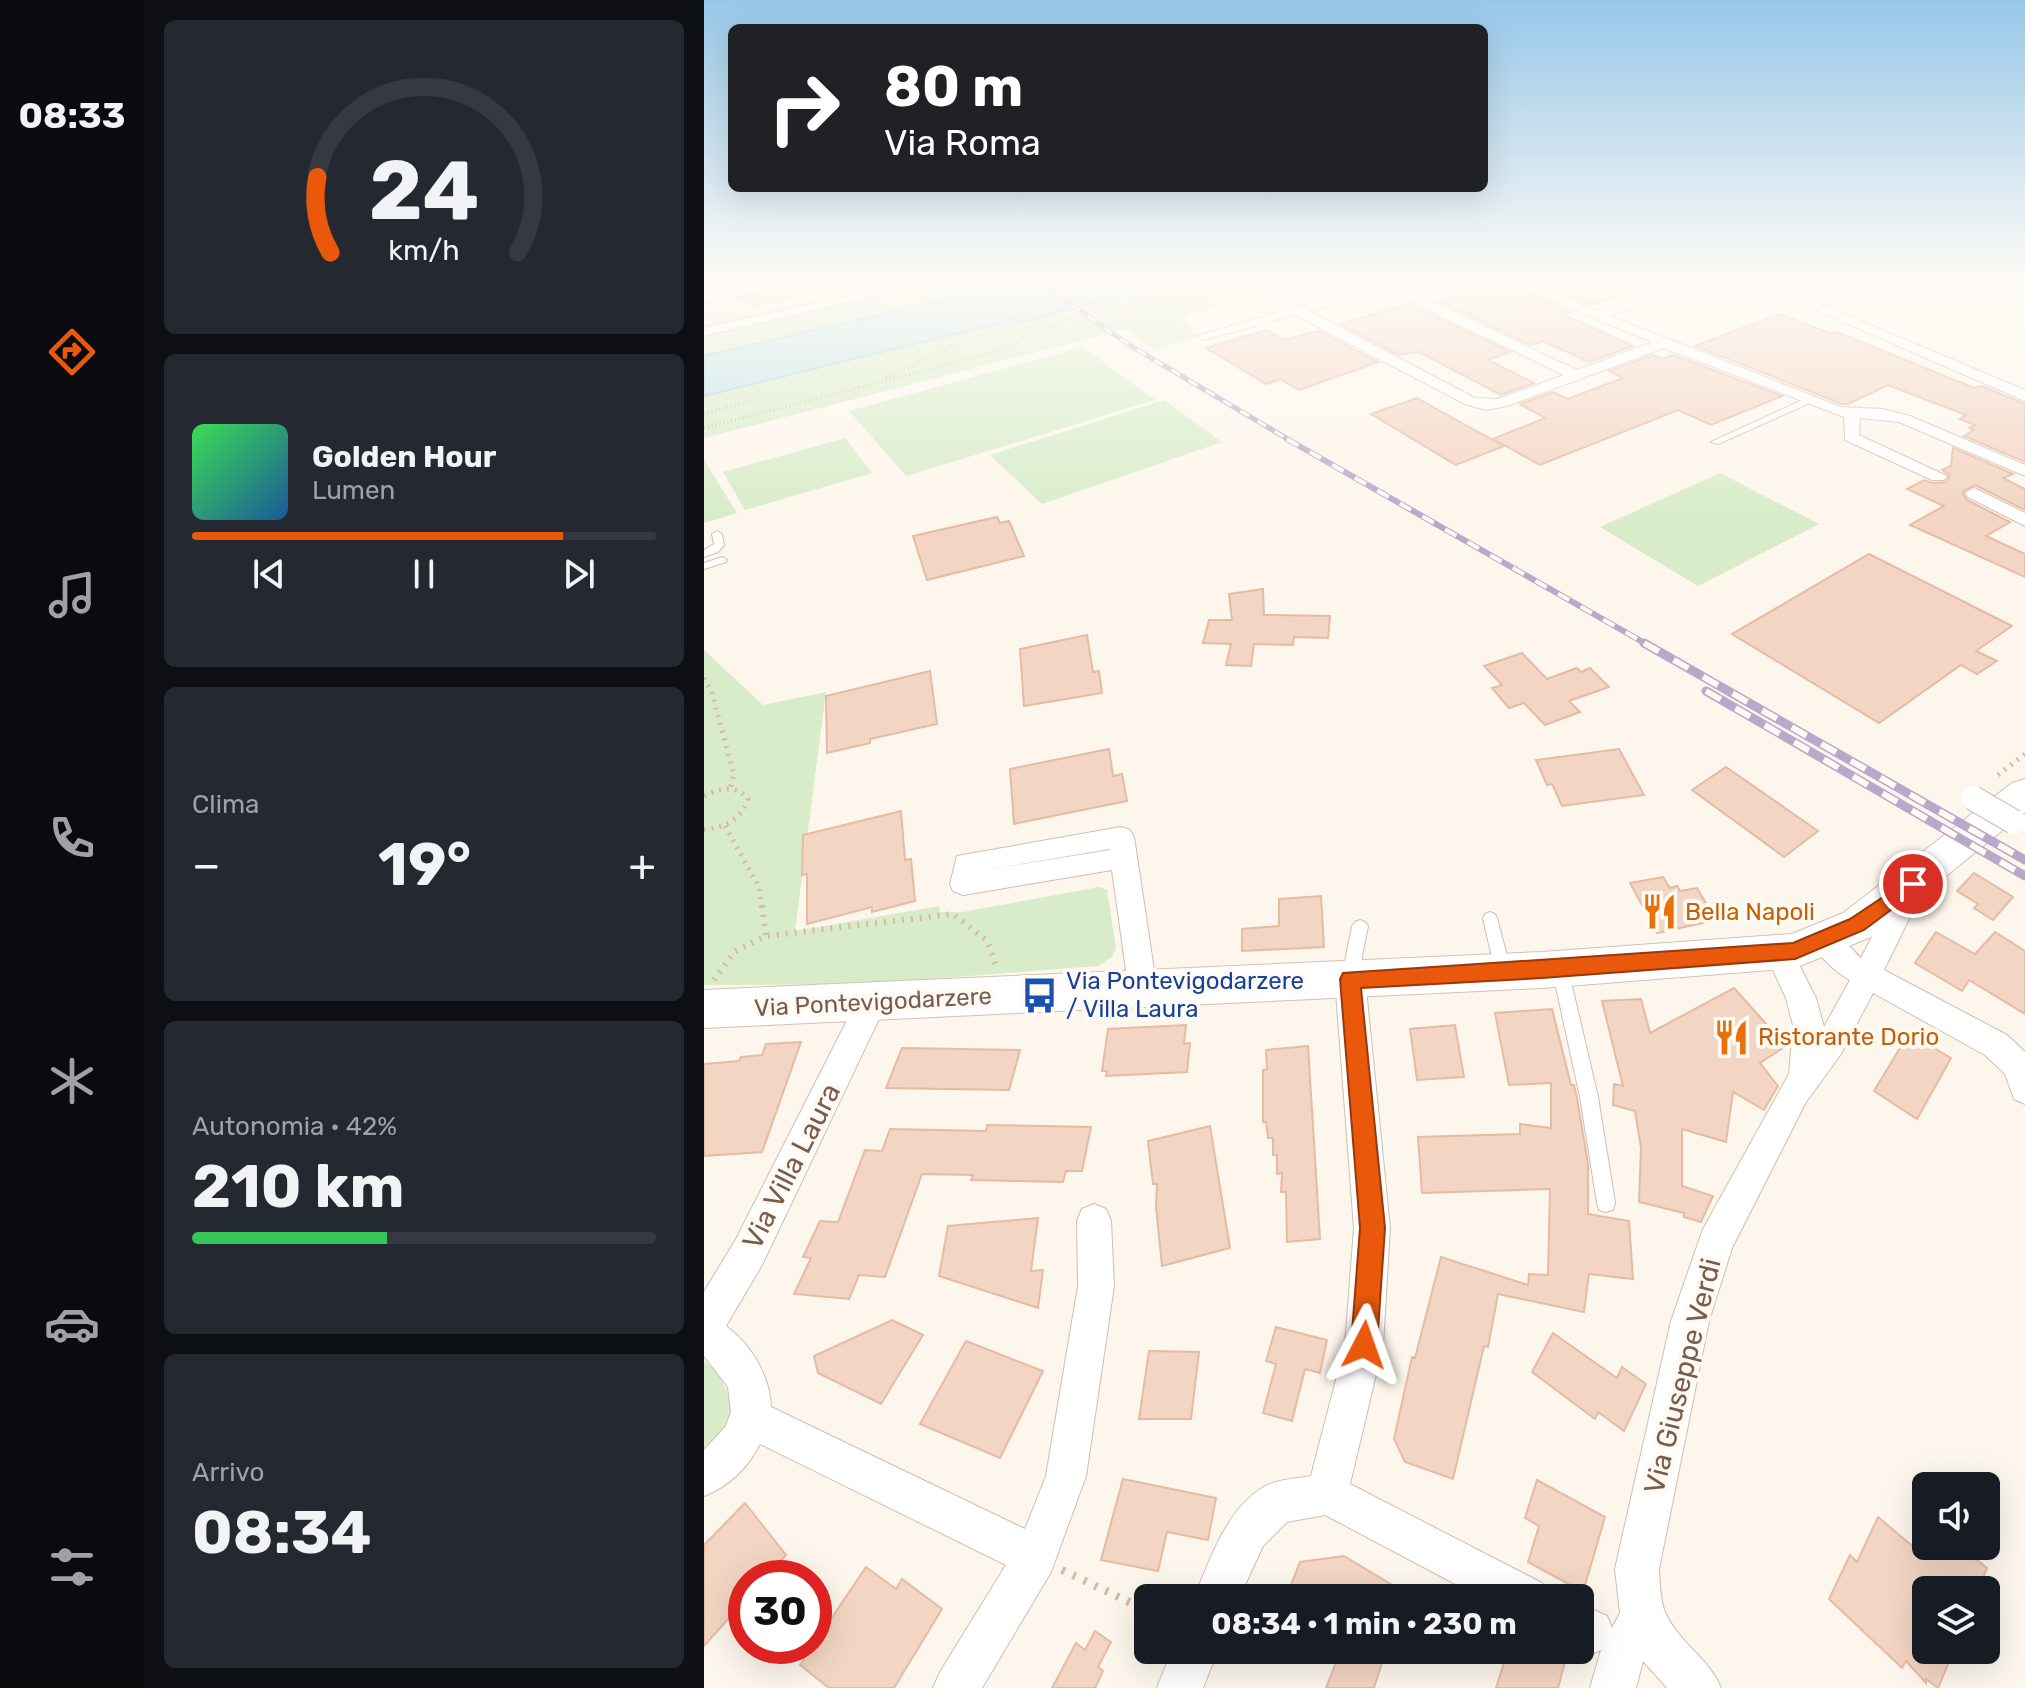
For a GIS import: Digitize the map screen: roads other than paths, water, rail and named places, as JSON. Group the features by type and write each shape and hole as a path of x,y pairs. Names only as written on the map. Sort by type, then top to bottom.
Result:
{"main road":[{"name":"Via Pontevigodarzere","path":"708,997 872,1002 1503,972 1795,951 1857,925 1913,884 2021,814"}],"street":[{"path":"1394,361 1475,403 1497,404 1615,361"},
{"path":"1547,361 1576,375"},
{"path":"1712,361 1852,415 1883,414 1904,419 2025,471"},
{"path":"1942,361 2025,396"},
{"path":"1852,415 1851,437 1938,476"},
{"path":"1974,493 2025,520"},
{"path":"1973,798 2021,814"},
{"path":"1124,858 963,884 966,863 1121,837 1124,858 1140,970 1157,988"},
{"name":"Via Giuseppe Verdi","path":"1643,1616 1637,1569 1690,1321 1716,1242 1804,1077 1830,1044 1913,884"},
{"path":"1825,941 1850,966 1996,1045 2018,1066 2025,1089"},
{"name":"Via Giuseppe Verdi","path":"1779,953 1809,1017 1811,1035 1804,1077"},
{"path":"1327,1494 1364,1345 1372,1228 1350,979"},
{"name":"Via Villa Laura","path":"704,1327 749,1252 872,1002"},
{"path":"956,1688 1036,1557 1066,1476 1096,1286 1094,1221"},
{"path":"704,1334 730,1354 747,1380 753,1402 741,1440 704,1476"},
{"path":"750,1418 1036,1557"},
{"path":"1223,1584 1248,1531 1276,1503 1327,1494 1500,1584"},
{"path":"1613,1688 1624,1649 1643,1616"},
{"path":"1643,1616 1659,1645 1698,1688"},
{"path":"1180,1688 1189,1664"}],"lane":[{"path":"1715,442 1809,400"},
{"path":"704,554 719,545 717,534"},
{"path":"704,566 722,560"},
{"path":"1490,918 1503,972"},
{"path":"1350,979 1360,926"},
{"path":"1559,968 1589,1097 1606,1203"}],"water":[{"path":"704,361 847,361 704,396"}],"railway":[{"path":"1156,361 1291,441"},
{"path":"1287,439 1648,645"},
{"path":"1644,643 2025,860"},
{"path":"1706,691 2025,876"}],"place":[{"name":"Bella Napoli","path":"1659,912"},
{"name":"Via Pontevigodarzere / Villa Laura","path":"1040,995"},
{"name":"Ristorante Dorio","path":"1732,1037"}]}
